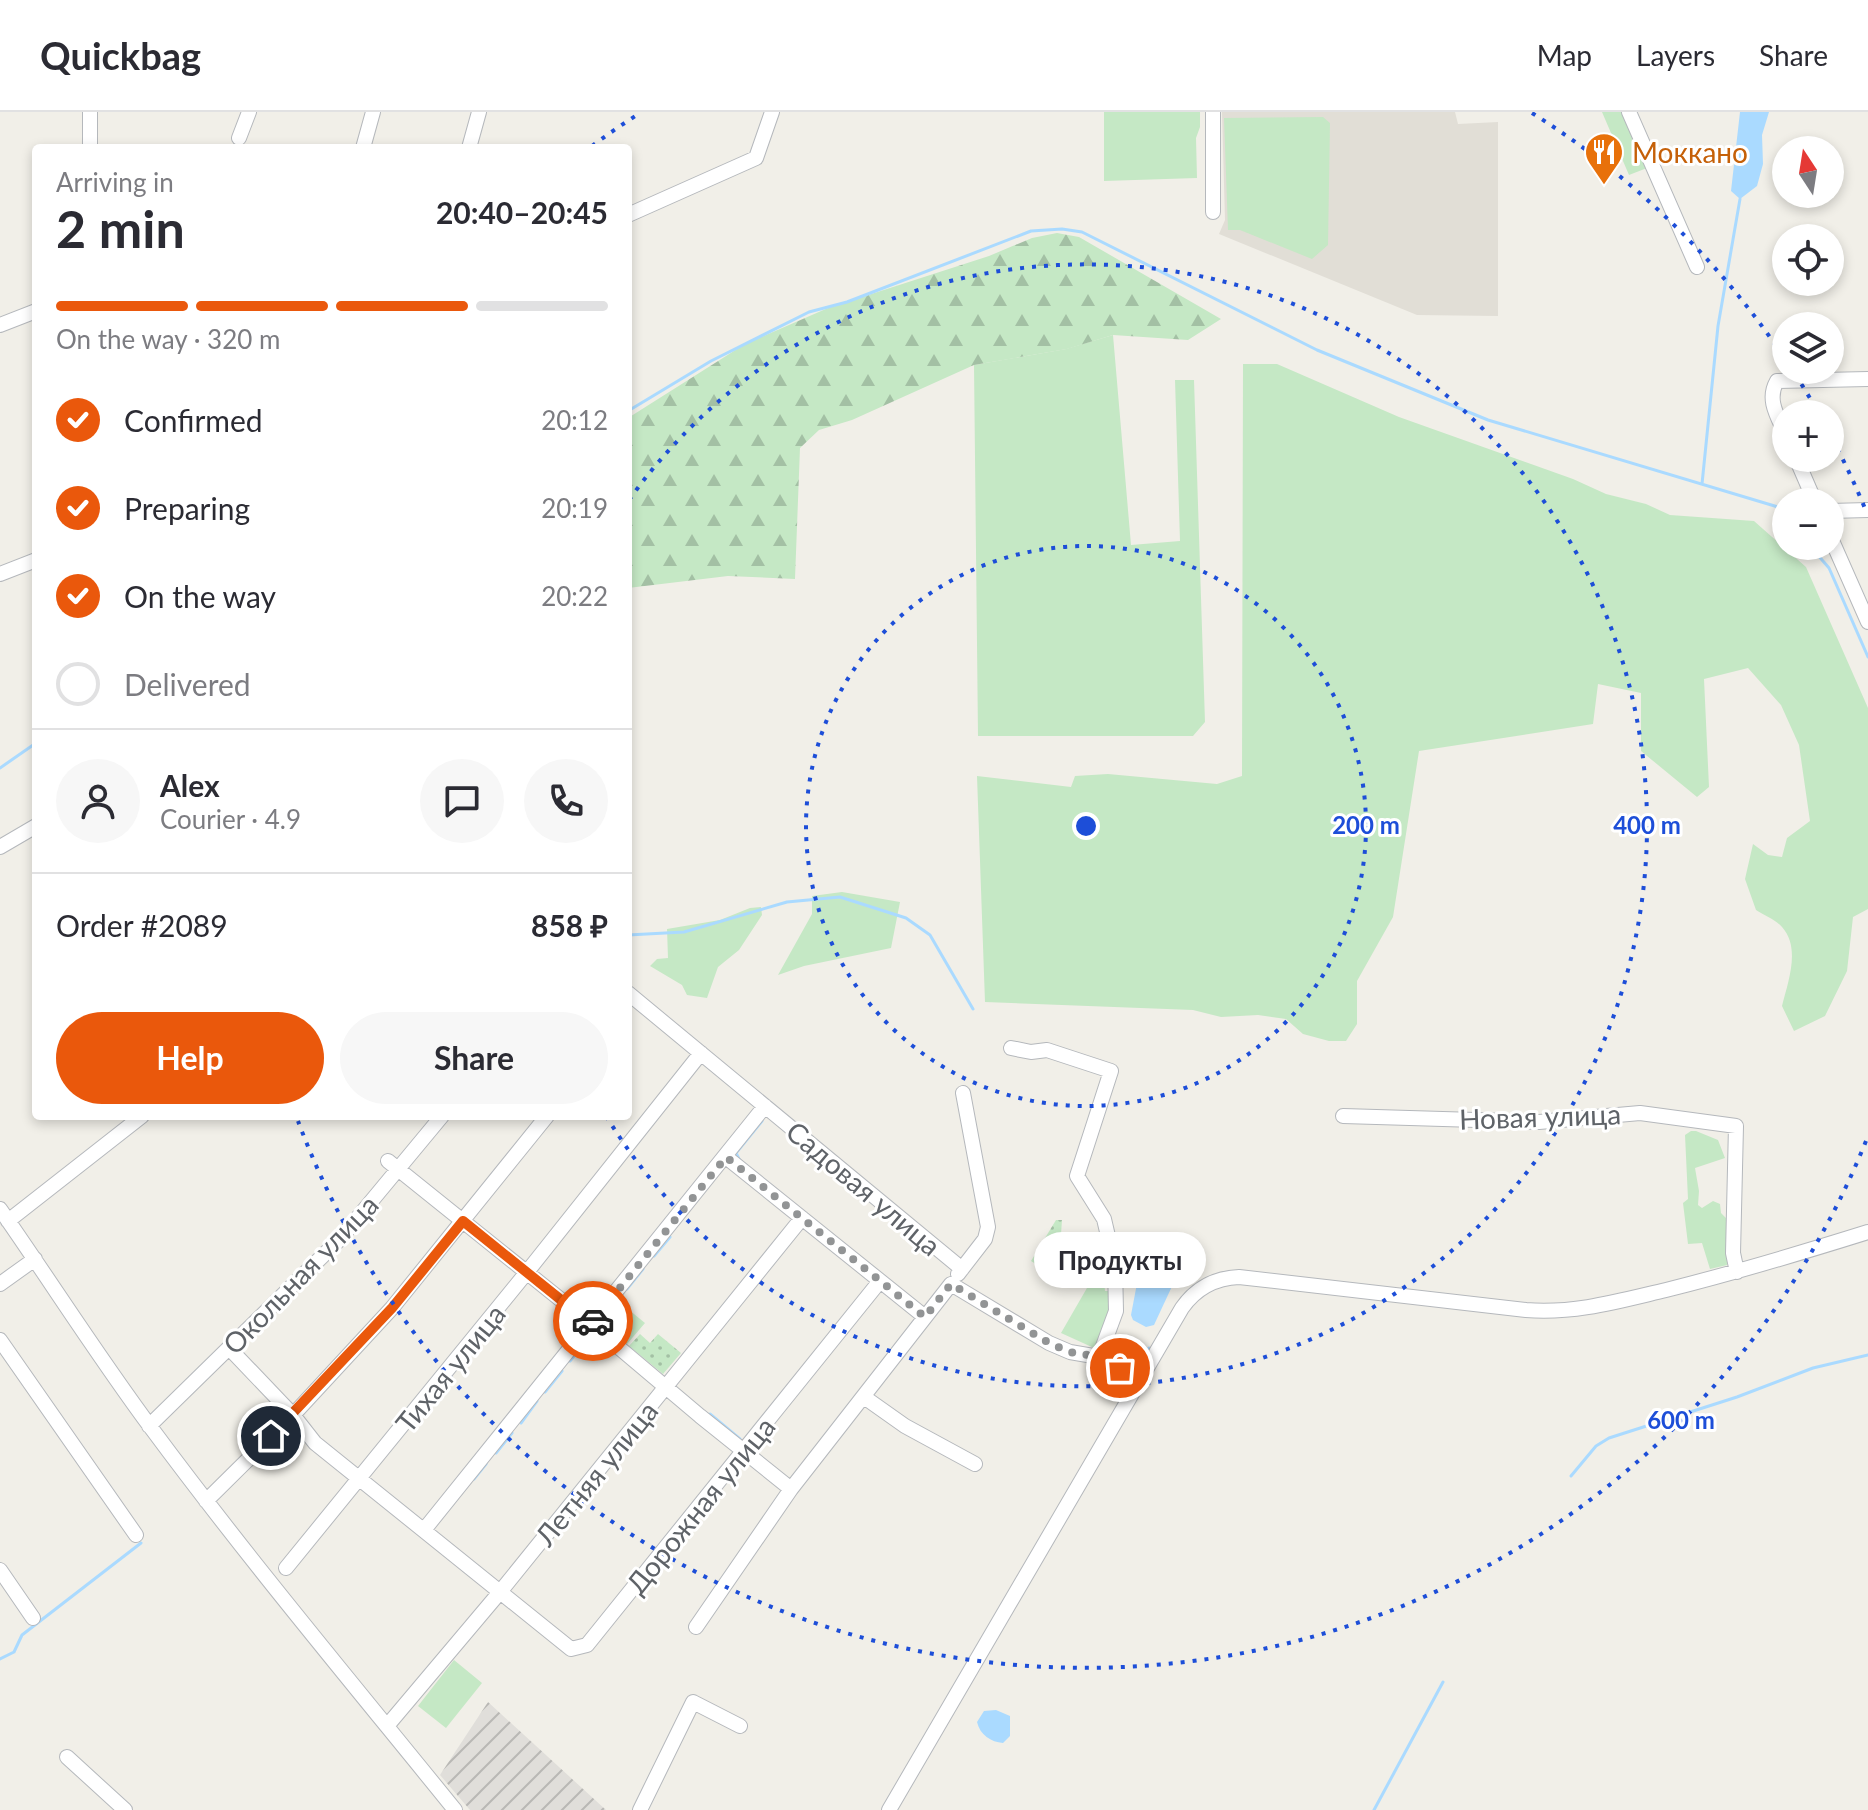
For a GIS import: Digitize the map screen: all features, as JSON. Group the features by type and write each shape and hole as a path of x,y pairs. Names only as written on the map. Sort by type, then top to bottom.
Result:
{"street":[{"path":"90,112 90,144"},
{"path":"239,138 249,112"},
{"path":"364,144 373,112"},
{"path":"470,144 479,112"},
{"path":"632,213 756,158 772,112"},
{"path":"1213,112 1213,212"},
{"path":"1629,112 1697,267"},
{"path":"0,325 32,313"},
{"path":"1772,403 1772,390 1777,381 1868,379"},
{"path":"1844,511 1868,510"},
{"path":"1841,560 1868,622"},
{"path":"0,574 32,562"},
{"path":"0,847 32,828"},
{"name":"Садовая улица","path":"632,1003 701,1053 962,1269"},
{"path":"1011,1048 1031,1052 1047,1050 1111,1071 1077,1176 1104,1219 1115,1266 1116,1311 1099,1357"},
{"name":"Тихая улица","path":"286,1568 701,1053"},
{"path":"696,1627 791,1489 985,1239 988,1227 963,1093"},
{"name":"Садовая улица","path":"424,1530 765,1106"},
{"name":"Новая улица","path":"1343,1116 1539,1122 1640,1113 1736,1126 1733,1253 1737,1272"},
{"path":"136,1120 4,1215 149,1426 322,1649 455,1810"},
{"name":"Окольная улица","path":"149,1426 329,1250 393,1165 438,1120"},
{"path":"206,1501 293,1415 392,1308 544,1120"},
{"path":"726,1157 925,1317"},
{"path":"393,1165 791,1489"},
{"name":"Летняя улица","path":"387,1726 500,1592 802,1218"},
{"path":"889,1810 1186,1302 1201,1288 1226,1278 1246,1277 1545,1311 1602,1305 1737,1272 1868,1232"},
{"path":"0,1284 35,1259"},
{"name":"Дорожная улица","path":"500,1592 571,1649 587,1645 880,1281"},
{"path":"951,1284 1049,1343 1070,1352 1099,1357 1142,1379"},
{"path":"0,1340 136,1535"},
{"path":"229,1348 293,1415 315,1443 500,1592"},
{"path":"864,1397 905,1426 975,1464"},
{"path":"0,1570 33,1618"},
{"path":"640,1810 693,1702 740,1726"},
{"path":"67,1757 125,1810"}],"shaded area":[{"path":"1222,112 1455,112 1458,124 1498,122 1498,316 1417,315 1219,234 1225,220"},
{"path":"488,1702 606,1810 470,1810 440,1775"}],"green space":[{"path":"1104,112 1200,112 1196,138 1197,178 1104,181"},
{"path":"1602,112 1623,112 1647,168 1629,175"},
{"path":"1323,117 1330,123 1328,245 1312,259 1240,230 1228,230 1224,118"},
{"path":"1057,233 1079,237 1221,319 1188,340 1113,335 1067,349 974,365 852,420 819,430 800,448 795,579 728,576 632,588 632,415 745,344 828,308 989,256 1032,238"},
{"path":"1113,335 1131,545 1180,541 1175,380 1194,380 1205,722 1193,736 978,736 974,365 1066,349"},
{"path":"1243,364 1277,364 1399,417 1573,479 1606,494 1646,504 1670,515 1754,521 1772,537 1772,560 1798,560 1806,567 1868,708 1868,909 1853,917 1847,971 1825,1016 1794,1031 1782,1006 1792,955 1788,935 1779,924 1756,910 1745,879 1753,844 1768,855 1782,857 1787,838 1810,821 1799,745 1781,705 1748,668 1704,679 1709,787 1697,797 1641,751 1641,693 1598,684 1593,724 1419,751 1393,917 1357,981 1357,1024 1346,1041 1329,1041 1303,1034 1286,1019 1258,1015 1221,1017 1193,1010 985,1002 977,776 1071,787 1075,776 1108,774 1217,784 1242,776"},
{"path":"842,892 900,902 891,948 804,966 778,975 812,914 812,896"},
{"path":"761,907 762,915 739,950 718,967 707,998 687,995 682,985 650,966 657,959 668,958 667,929 720,920"},
{"path":"1691,1131 1718,1140 1725,1158 1695,1168 1698,1205 1702,1208 1713,1201 1720,1204 1721,1213 1727,1219 1727,1265 1710,1269 1702,1243 1688,1244 1683,1203 1688,1199 1685,1135"},
{"path":"1056,1220 1062,1220 1058,1278 1031,1261"},
{"path":"1104,1280 1105,1291 1111,1291 1110,1306 1094,1348 1061,1333 1091,1281"},
{"path":"623,1305 645,1323 627,1344 605,1325"},
{"path":"640,1334 650,1343 658,1334 681,1353 663,1374 629,1346"},
{"path":"454,1660 482,1683 446,1728 418,1706"}],"water":[{"path":"1740,112 1769,112 1762,135 1763,164 1757,186 1740,199 1731,191"},
{"path":"1147,1274 1169,1276 1174,1282 1154,1325 1146,1327 1133,1320 1131,1315 1138,1278"},
{"path":"996,1710 1010,1716 1010,1736 1003,1743 987,1737 977,1722 984,1711"}],"waterway":[{"path":"1702,484 1718,326 1740,199"},
{"path":"632,409 711,361 809,312 847,302 1031,231 1062,229 1082,232 1317,350 1488,420 1772,505"},
{"path":"1822,560 1829,568 1868,657"},
{"path":"0,768 32,746"},
{"path":"632,935 684,932 787,902 840,897 906,918 930,935 973,1009"},
{"path":"739,1159 736,1153 762,1121"},
{"path":"654,1256 670,1237"},
{"path":"627,1289 643,1269"},
{"path":"599,1324 620,1299"},
{"path":"570,1361 590,1336"},
{"path":"1110,1353 1135,1367 1149,1348"},
{"path":"1571,1476 1596,1446 1609,1438 1737,1397 1813,1368 1868,1355"},
{"path":"545,1392 562,1371"},
{"path":"521,1423 537,1401"},
{"path":"710,1414 740,1439"},
{"path":"496,1453 512,1433"},
{"path":"474,1479 486,1464"},
{"path":"0,1659 14,1652 22,1635 141,1543"},
{"path":"1374,1810 1443,1682"}],"way so far":[{"path":"593,1321 726,1157 925,1317 951,1284 1049,1343 1070,1352 1099,1357 1120,1368"}],"place":[{"name":"Моккано","path":"1604,186"},
{"name":"Продукты","path":"1120,1368"}],"route":[{"path":"271,1436 392,1308 463,1221 591,1324 593,1321"}]}
